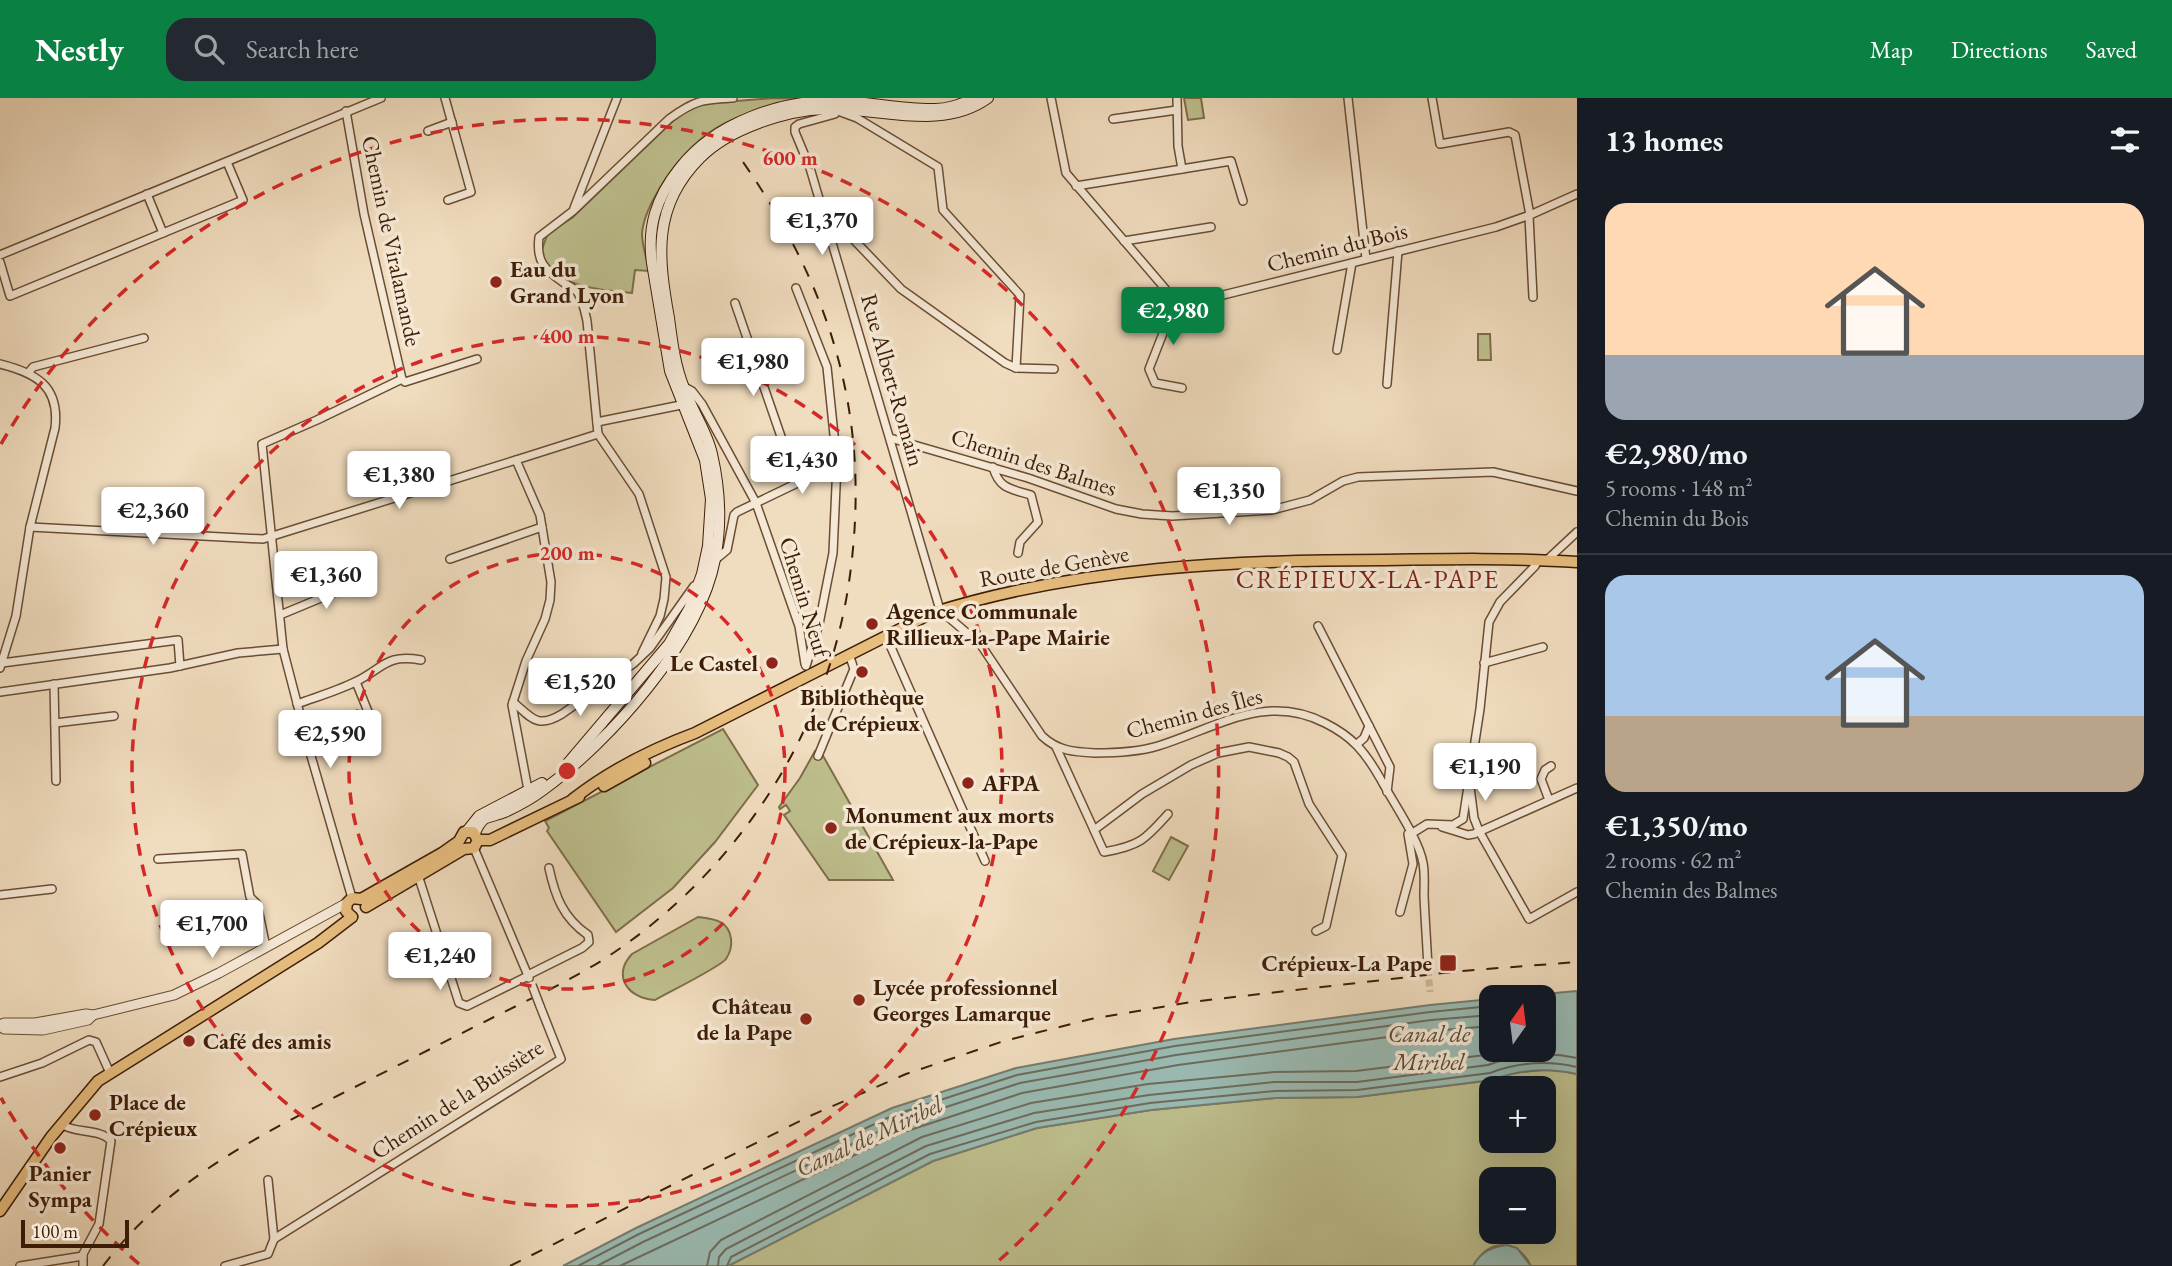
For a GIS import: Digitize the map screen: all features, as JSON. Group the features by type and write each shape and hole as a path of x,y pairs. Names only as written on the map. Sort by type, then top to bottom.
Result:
{"main road":[{"path":"529,795 563,770 669,644 689,609 702,574 708,546 711,499 705,460 686,404 672,337 660,257 666,213 676,189 701,156 735,133 782,117 838,107 935,109 956,106 976,98"},
{"path":"470,840 479,816 529,795 573,766 612,727 682,640 696,613 715,560 720,512 716,473 704,429 686,404 670,371 650,246 655,210 661,195 688,158 708,139 735,122 822,99 838,107 946,116 967,111 988,98"},
{"name":"Route de Genève","path":"354,906 470,840 491,840 573,799 593,792 807,671 940,610 1031,588 1204,564 1266,560 1577,562"},
{"name":"Route de Genève","path":"354,906 418,874 470,840"},
{"path":"0,1211 88,1090 110,1073 194,1023 310,948 354,906"}],"street":[{"path":"0,255 381,98"},
{"path":"445,98 471,192 448,200"},
{"path":"573,211 617,98"},
{"path":"640,656 660,615 666,578 639,494 598,434 587,321 582,303 577,292 544,267 537,255 539,237 573,211 669,119 684,108 697,101 733,98"},
{"path":"1051,98 1066,173 1176,300 1149,369 1155,383 1182,388"},
{"path":"1177,98 1178,146 1182,169"},
{"path":"1348,98 1366,259"},
{"path":"1432,98 1440,144 1509,132 1515,135 1530,216 1533,297"},
{"path":"838,107 938,167 943,210 1020,295 1016,368"},
{"name":"Rue Albert-Romain","path":"838,107 835,114 795,127 797,141 810,168 824,213 940,610"},
{"path":"1113,119 1177,110"},
{"name":"Chemin de Viralamande","path":"346,111 364,214 402,379 405,382 477,359"},
{"path":"428,131 452,122"},
{"path":"1076,186 1231,161 1243,201"},
{"path":"0,262 10,296 243,200 227,162"},
{"path":"147,194 163,233"},
{"name":"Chemin du Bois","path":"1176,300 1190,302 1496,227 1530,216 1577,194"},
{"path":"824,213 833,218 901,289 1005,363 1016,368 1054,369"},
{"path":"1124,241 1211,227"},
{"path":"1387,384 1398,251"},
{"path":"1337,350 1352,263"},
{"path":"796,288 827,367 837,464 833,552 807,671"},
{"path":"735,303 797,483"},
{"path":"29,372 33,368 144,338"},
{"path":"0,364 29,372 47,387 56,416 30,527 17,611 1,665 178,640 180,666"},
{"name":"Chemin de Viralamande","path":"354,906 283,649 262,444 317,421 402,379"},
{"name":"Chemin Neuf","path":"683,386 692,391 702,404 756,503 799,626 807,671"},
{"path":"597,422 686,404"},
{"path":"30,527 262,539 598,434"},
{"name":"Chemin des Balmes","path":"890,438 993,467 1116,509 1142,514 1172,516 1290,507 1310,500 1343,481 1358,477 1493,472 1577,491"},
{"path":"516,460 540,515 551,582 545,619 526,661 513,702 512,713 529,795"},
{"path":"715,560 727,551 734,515 837,464"},
{"path":"993,467 997,480 1002,485 1031,495 1038,522 1020,541 1018,554"},
{"path":"450,559 542,527"},
{"path":"1468,835 1464,831 1463,819 1465,796 1470,780 1487,632 1494,611 1535,566 1577,532"},
{"path":"513,702 534,720 545,722 553,719 633,664 650,648 702,574"},
{"path":"280,615 362,581"},
{"path":"940,610 981,645 1042,736 1056,747 1104,852 1129,848 1144,840 1168,814"},
{"path":"1318,626 1390,767 1387,792"},
{"path":"887,636 985,861"},
{"path":"1484,663 1543,647"},
{"path":"0,692 180,666 238,653 283,649"},
{"path":"818,756 854,668 849,654"},
{"path":"297,704 356,682 390,659 403,657 421,660"},
{"path":"356,682 369,714"},
{"path":"54,684 57,781"},
{"name":"Chemin des Îles","path":"1056,747 1079,752 1134,751 1266,710 1289,710 1310,715 1338,729 1367,756 1410,832 1423,862 1428,969"},
{"path":"55,723 114,716"},
{"path":"1357,744 1369,726"},
{"path":"1094,830 1164,781 1218,753 1249,747 1289,757 1294,762 1309,804 1342,855 1326,926 1316,931"},
{"path":"1549,800 1541,779 1545,770 1551,766"},
{"path":"1470,780 1474,818 1479,831 1529,919 1577,892"},
{"path":"1437,825 1468,835 1577,788"},
{"path":"1400,912 1413,863 1410,832 1427,824 1453,825 1466,817 1474,818"},
{"name":"Chemin de la Buissière","path":"225,1266 268,1254 274,1240 561,1059 470,840"},
{"path":"158,859 242,854 250,897 257,904 266,947"},
{"path":"418,874 459,1003 467,1006 589,942 588,935 577,928 555,898 549,868"},
{"path":"0,895 52,889"},
{"path":"0,1025 93,1015 174,995 331,911 354,906"},
{"path":"0,1077 42,1063 89,1040 96,1042 110,1073"},
{"path":"61,1124 69,1129 106,1136 111,1140 99,1224 83,1256 83,1266"},
{"path":"268,1180 274,1240"},
{"path":"20,1266 83,1256"}],"green space":[{"path":"774,98 807,99 762,109 724,123 708,133 678,162 647,214 642,234 649,271 635,270 632,293 579,285 556,273 547,264 541,252 548,233 572,218 677,117 699,104"},
{"path":"1184,98 1201,98 1204,118 1188,120"},
{"path":"1478,334 1490,334 1491,360 1478,360"},
{"path":"723,729 758,785 715,842 673,888 616,932 547,831 549,828 545,821"},
{"path":"815,751 822,754 893,880 829,880 784,815 790,811 786,805 780,809"},
{"path":"1171,837 1188,846 1169,880 1153,871"},
{"path":"698,917 719,922 727,928 731,944 726,959 655,1000 646,999 631,991 623,978 623,970 632,954"},
{"path":"1553,1069 1577,1074 1577,1266 1531,1266 1518,1250 1502,1245 1487,1251 1473,1266 728,1266 933,1161 1037,1128 1151,1110 1275,1098 1357,1097 1479,1082 1479,1153 1556,1153 1556,1076 1503,1076"}],"water":[{"name":"Canal de Miribel","path":"1577,991 1577,1074 1534,1071 1506,1076 1479,1076 1479,1082 1357,1097 1275,1098 1151,1110 1037,1128 933,1161 728,1266 563,1266 636,1228 892,1108 1016,1068 1174,1039 1479,1000 1479,1062 1556,1062 1556,993"},
{"path":"1507,1245 1517,1248 1531,1266 1473,1266 1487,1251"}],"tunnel":[{"path":"1428,969 1430,992"}],"railway":[{"path":"103,1266 127,1237 154,1211 181,1188 242,1147 601,961 650,926 695,885 735,841 770,792 800,739 823,684 840,627 851,567 855,511 854,456 848,404 837,354 820,304 799,256 743,162"},
{"path":"510,1266 810,1116 906,1074 1004,1041 1091,1019 1191,1002 1461,971 1577,962"}],"place":[{"name":"Eau du Grand Lyon","path":"496,282"},
{"name":"Agence Communale Rillieux-la-Pape Mairie","path":"872,624"},
{"name":"Le Castel","path":"772,663"},
{"name":"Bibliothèque de Crépieux","path":"862,672"},
{"name":"AFPA","path":"968,783"},
{"name":"Monument aux morts de Crépieux-la-Pape","path":"831,828"},
{"name":"Crépieux-La Pape","path":"1448,963"},
{"name":"Lycée professionnel Georges Lamarque","path":"859,1000"},
{"name":"Château de la Pape","path":"806,1019"},
{"name":"Café des amis","path":"189,1041"},
{"name":"Place de Crépieux","path":"95,1115"},
{"name":"Panier Sympa","path":"60,1148"}],"district":[{"name":"CRÉPIEUX-LA-PAPE","path":"1368,579"}]}
